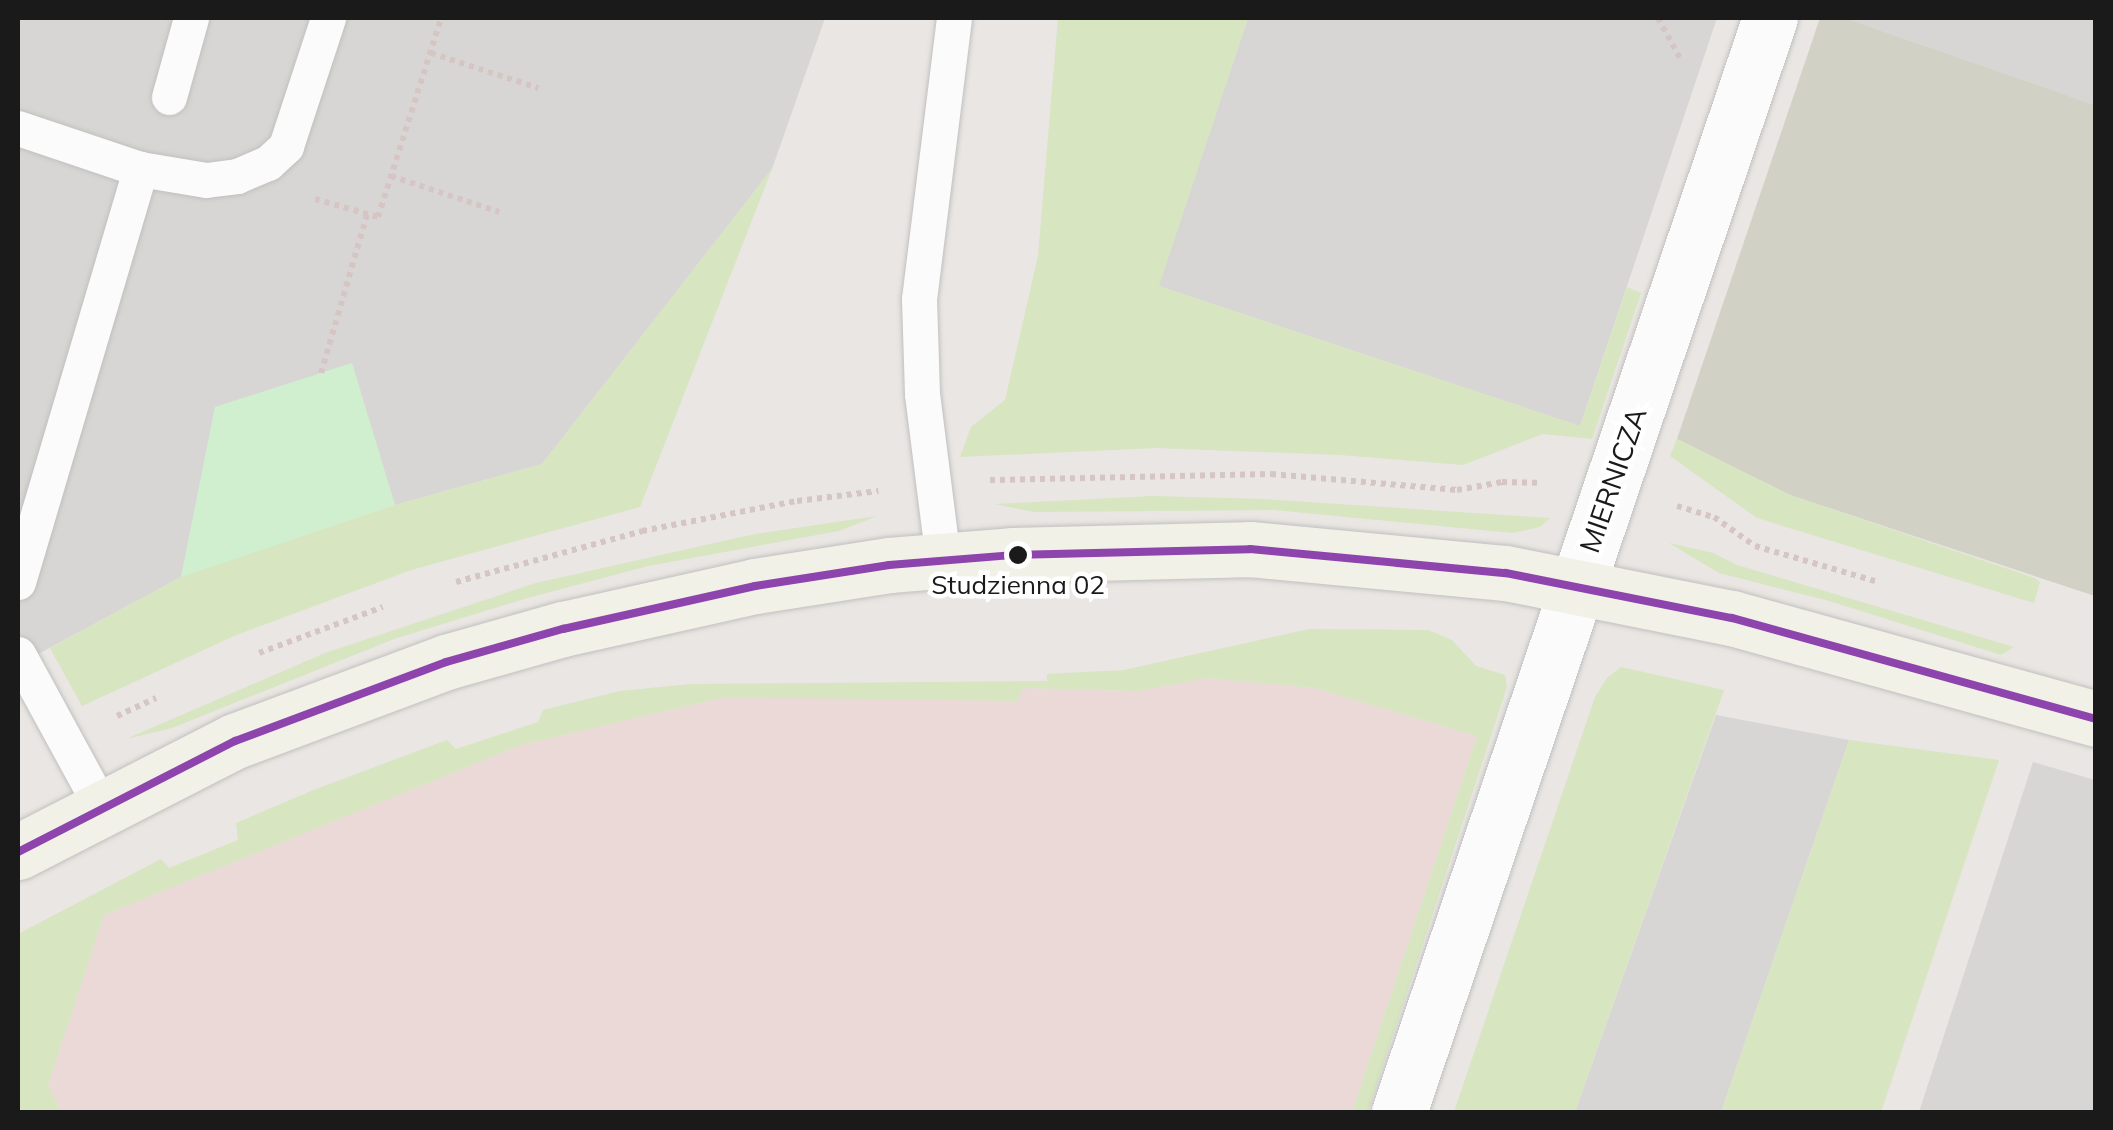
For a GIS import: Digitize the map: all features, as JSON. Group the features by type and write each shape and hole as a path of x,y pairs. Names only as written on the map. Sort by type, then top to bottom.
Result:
{"street":[{"name":"MIERNICZA","path":"1399,1112 1770,18"},
{"path":"18,852 234,742 446,662 563,628 739,589 943,560 1079,551 1343,554 1578,584 1732,618 2096,720"}],"lane":[{"path":"169,97 191,18"},
{"path":"18,128 140,169 206,180 237,176 268,163 286,146 328,18"},
{"path":"943,560 922,394 919,299 954,18"},
{"path":"18,582 140,169"},
{"path":"18,654 102,808"}],"path":[{"path":"237,176 378,217 441,18"},
{"path":"431,52 538,88"},
{"path":"391,176 498,212"},
{"path":"321,373 367,215"},
{"path":"1668,505 1714,517 1756,546 1888,584"}],"shaded area":[{"path":"18,18 825,18 772,169 542,464 395,505 181,577 18,665"},
{"path":"18,18 74,18 58,68 18,56"},
{"path":"93,18 156,18 133,90 76,72"},
{"path":"219,18 282,18 250,125 192,108"},
{"path":"350,18 425,18 369,200 300,178"},
{"path":"1248,18 1717,18 1580,426 1158,286"},
{"path":"1820,18 1845,18 2095,105 2095,596 1790,495 1677,439"},
{"path":"1845,18 2095,18 2095,105"},
{"path":"175,189 294,226 274,298 211,280 108,609 87,619 43,607"},
{"path":"25,315 76,331 18,514 18,337"},
{"path":"1208,678 1314,688 1477,736 1352,1112 61,1112 48,1085 104,915 521,745 725,697 1023,688 1137,691"},
{"path":"1716,715 1849,740 1721,1112 1575,1112"},
{"path":"2033,762 2095,780 2095,1112 1919,1112"}],"green space":[{"path":"1058,18 1248,18 1159,286 1580,426 1627,287 1641,293 1592,439 1543,434 1463,465 1340,455 1157,448 960,457 971,427 1005,400 1038,256"},
{"path":"772,169 640,507 411,570 234,636 82,706 50,648 181,577 395,505 542,464"},
{"path":"352,363 395,505 181,577 215,407"},
{"path":"1677,439 1790,495 2035,578 2040,582 2034,603 1757,518 1670,456"},
{"path":"1152,496 1263,499 1550,518 1540,527 1513,533 1274,510 1034,512 995,504"},
{"path":"877,516 839,531 648,566 524,599 394,639 172,728 126,739 325,653 536,583 755,534"},
{"path":"1669,543 1713,553 1737,565 2014,647 2001,655 1826,600 1719,573"},
{"path":"1309,629 1428,630 1452,640 1476,666 1505,675 1507,687 1368,1112 1352,1112 1477,736 1314,688 1208,678 1137,691 1023,688 1017,701 725,697 521,745 104,915 48,1085 61,1112 18,1112 18,934 161,859 169,868 238,840 236,823 316,789 447,740 456,749 538,722 543,710 620,691 691,684 1047,681 1047,674 1124,670"},
{"path":"1621,667 1724,690 1575,1112 1454,1112 1595,697 1607,678"},
{"path":"1849,740 1999,760 1881,1112 1721,1112"}],"transit line":[{"path":"18,852 235,741 446,662 563,629 755,586 889,565 1012,555 1250,549 1506,573 1732,618 2096,719"}],"place":[{"name":"Studzienna 02","path":"1018,555"}]}
